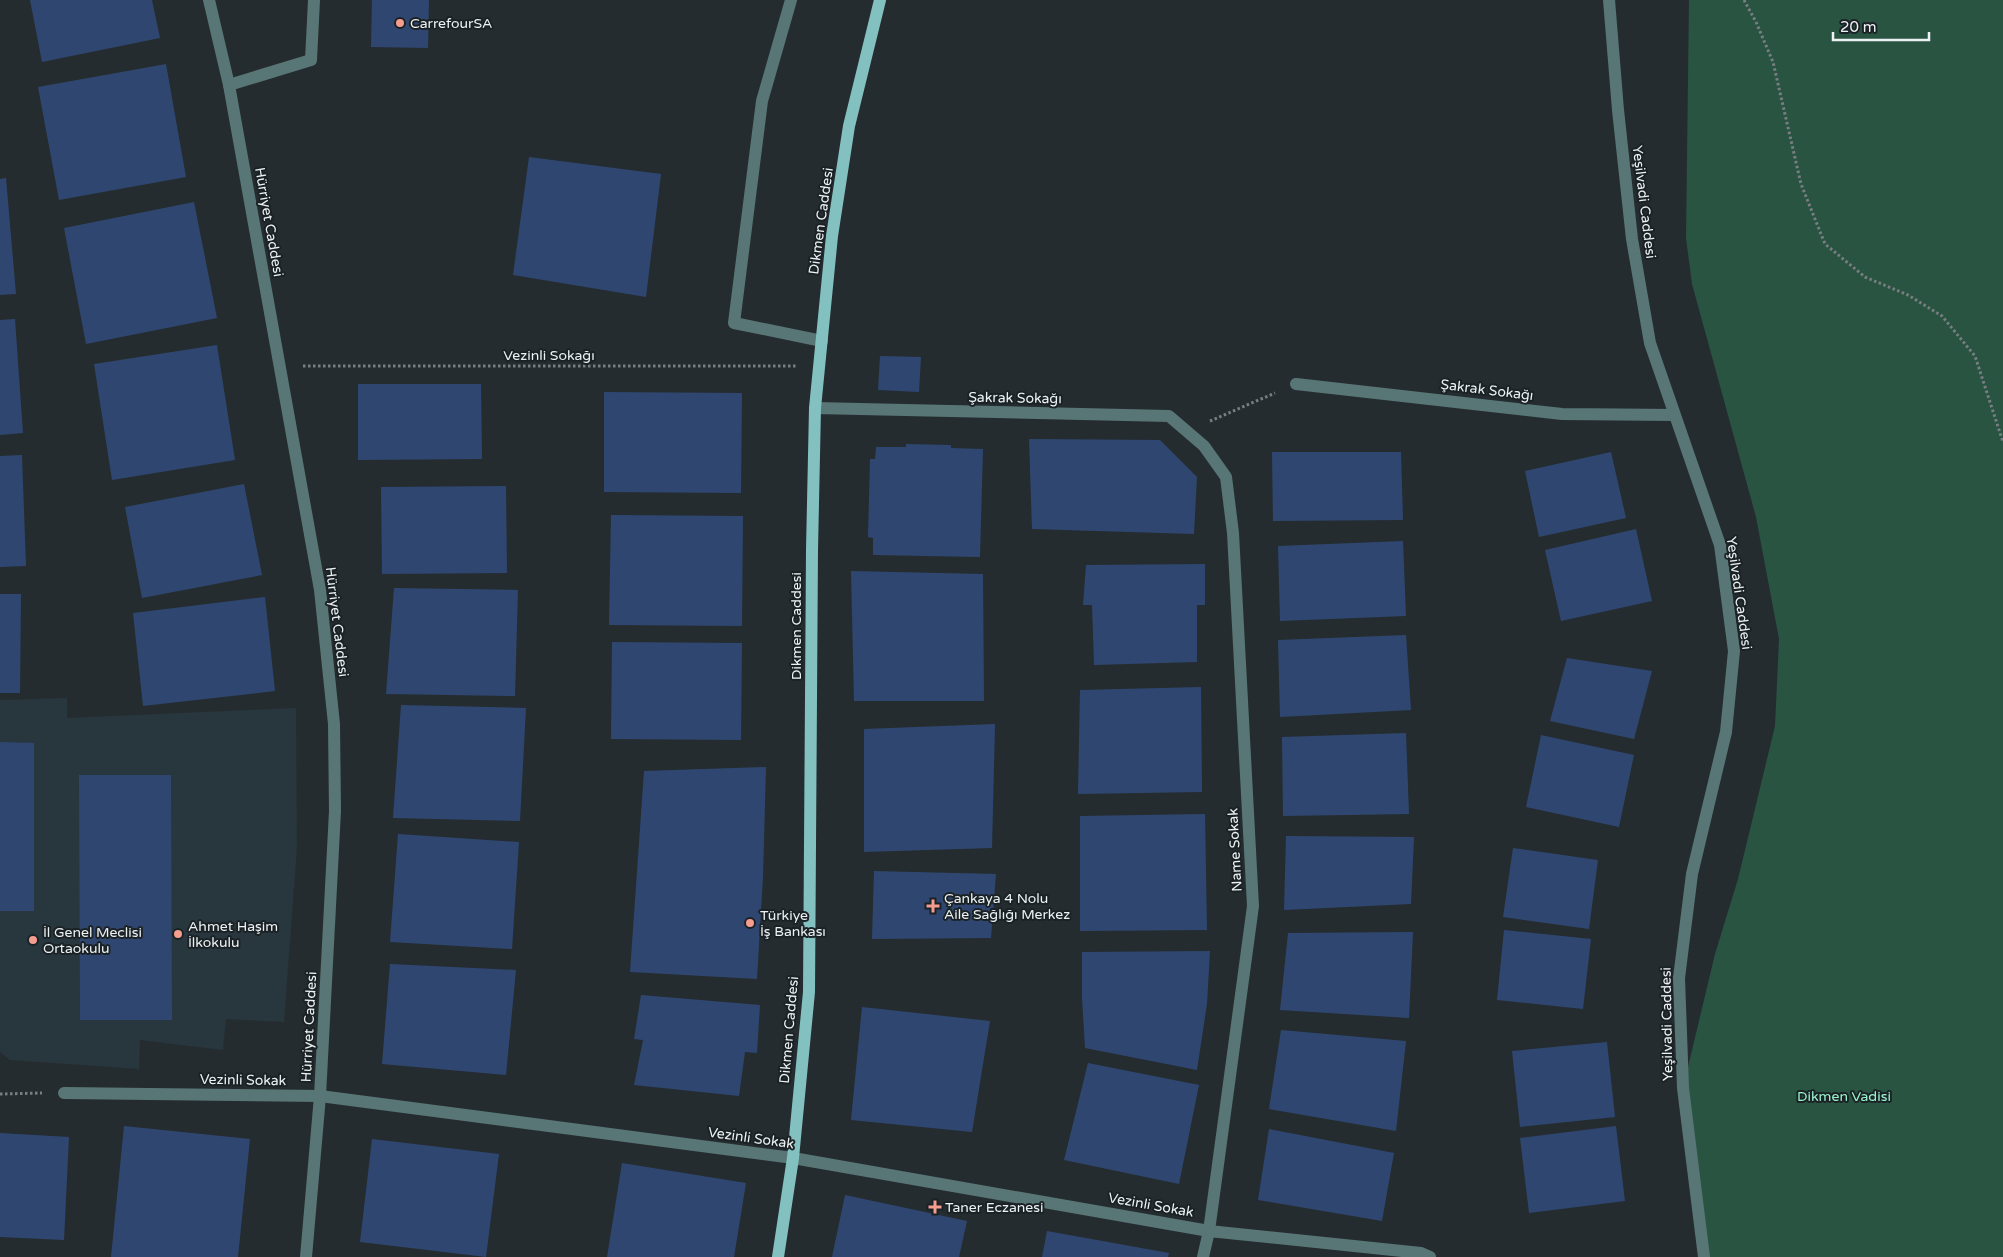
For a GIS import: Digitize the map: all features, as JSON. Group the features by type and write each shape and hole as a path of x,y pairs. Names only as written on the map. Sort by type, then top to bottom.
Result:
{"main road":[{"name":"Dikmen Caddesi","path":"778,1257 793,1158 809,992 815,408 832,236 849,126 880,0"}],"street":[{"name":"Hürriyet Caddesi","path":"209,0 229,85 320,590 334,724 335,811 320,1096 306,1257"},
{"path":"229,85 311,60 314,0"},
{"path":"791,0 762,101 734,322 822,341"},
{"name":"Yeşilvadi Caddesi","path":"1608,0 1632,239 1650,343 1720,545 1734,651 1726,732 1692,874 1679,978 1683,1088 1704,1257"},
{"name":"Şakrak Sokağı","path":"1296,384 1562,414 1675,415"},
{"name":"Şakrak Sokağı","path":"815,408 1169,416 1204,446"},
{"name":"Name Sokak","path":"1203,1257 1209,1231 1253,906 1234,533 1226,477 1204,446"},
{"name":"Vezinli Sokak","path":"64,1093 320,1096 793,1158 1209,1231 1421,1253 1430,1257"}],"path":[{"path":"1744,0 1756,22 1773,62 1802,184 1825,244 1865,278 1908,295 1942,316 1975,356 2003,442"},
{"name":"Vezinli Sokağı","path":"279,366 820,366"},
{"path":"1187,431 1296,384"},
{"path":"0,1094 64,1093"}],"shaded area":[{"name":"Ahmet Haşim İlkokulu","path":"67,698 67,718 296,708 297,847 284,1022 226,1019 223,1050 140,1040 139,1069 10,1060 0,1052 0,700"}],"green space":[{"name":"Dikmen Vadisi","path":"1689,0 2003,0 2003,1257 1704,1257 1683,1088 1715,954 1738,879 1775,726 1779,639 1756,517 1692,284 1686,238"}],"building":[{"path":"30,0 152,0 160,38 42,62"},
{"name":"CarrefourSA","path":"372,0 429,0 428,48 371,47"},
{"path":"166,64 186,177 59,200 38,87"},
{"path":"529,157 661,174 646,297 513,275"},
{"path":"6,178 16,294 0,295 0,179"},
{"path":"194,202 217,318 86,344 64,228"},
{"path":"15,319 23,433 0,435 0,320"},
{"path":"217,345 235,460 112,480 94,364"},
{"path":"880,356 921,357 919,392 878,390"},
{"path":"358,384 481,384 482,459 358,460"},
{"path":"604,392 742,393 741,493 604,492"},
{"path":"1029,439 1160,440 1197,477 1194,534 1032,529"},
{"path":"906,444 951,445 951,448 983,449 980,557 873,555 873,538 868,537 870,459 875,459 876,447 906,447"},
{"path":"1272,452 1401,452 1403,520 1273,521"},
{"path":"1611,452 1626,518 1539,537 1525,471"},
{"path":"22,455 26,566 0,567 0,456"},
{"path":"244,484 262,575 142,598 125,507"},
{"path":"506,486 507,573 382,574 381,487"},
{"path":"611,515 743,516 742,626 609,625"},
{"path":"1636,529 1652,601 1561,621 1545,550"},
{"path":"1403,541 1406,616 1280,621 1278,546"},
{"path":"1205,564 1205,605 1197,605 1197,662 1094,665 1092,605 1083,605 1086,565"},
{"path":"851,571 983,574 984,701 854,701"},
{"path":"394,588 518,590 515,696 386,694"},
{"path":"0,594 21,594 20,693 0,693"},
{"path":"265,597 275,691 143,706 133,613"},
{"path":"1406,635 1411,710 1280,717 1278,640"},
{"path":"612,642 742,643 741,740 611,739"},
{"path":"1567,658 1652,671 1634,739 1550,721"},
{"path":"1201,687 1202,792 1078,794 1080,690"},
{"path":"401,705 526,708 520,821 393,818"},
{"path":"995,724 992,848 864,852 864,729"},
{"path":"1406,733 1409,814 1283,816 1282,737"},
{"path":"1541,735 1634,755 1619,827 1526,807"},
{"path":"0,742 34,743 34,911 0,911"},
{"path":"766,767 763,877 757,979 630,972 644,771"},
{"path":"79,775 171,775 172,1020 80,1020"},
{"path":"1205,814 1207,930 1080,931 1080,816"},
{"path":"398,834 519,842 512,949 390,942"},
{"path":"1286,836 1414,837 1411,904 1284,910"},
{"path":"1513,848 1598,860 1589,929 1503,917"},
{"name":"Çankaya 4 Nolu Aile Sağlığı Merkez","path":"874,871 996,874 991,938 872,939"},
{"path":"1504,930 1591,939 1583,1009 1497,1000"},
{"path":"1413,932 1409,1018 1280,1010 1288,933"},
{"path":"1210,951 1207,1004 1197,1070 1085,1048 1082,952"},
{"path":"390,964 516,970 506,1075 382,1064"},
{"path":"641,995 760,1005 757,1053 745,1052 739,1096 634,1085 643,1040 634,1039"},
{"path":"862,1007 990,1021 972,1132 851,1120"},
{"path":"1281,1030 1406,1041 1396,1131 1269,1109"},
{"path":"1607,1042 1615,1117 1520,1127 1512,1051"},
{"path":"1088,1063 1199,1085 1179,1184 1064,1160"},
{"path":"124,1126 250,1139 238,1257 111,1257"},
{"path":"1616,1126 1625,1201 1529,1213 1520,1138"},
{"path":"1269,1129 1394,1153 1382,1221 1258,1200"},
{"path":"0,1133 69,1137 64,1240 0,1237"},
{"path":"372,1139 499,1154 486,1257 360,1242"},
{"path":"622,1163 746,1183 734,1257 607,1257"},
{"path":"845,1195 967,1221 959,1257 832,1257"},
{"path":"1047,1231 1169,1253 1168,1257 1042,1257"}],"place":[{"name":"CarrefourSA","path":"400,23"},
{"name":"Çankaya 4 Nolu Aile Sağlığı Merkez","path":"933,906"},
{"name":"Türkiye İş Bankası","path":"750,923"},
{"name":"Ahmet Haşim İlkokulu","path":"178,934"},
{"name":"İl Genel Meclisi Ortaokulu","path":"33,940"},
{"name":"Taner Eczanesi","path":"935,1207"}]}
